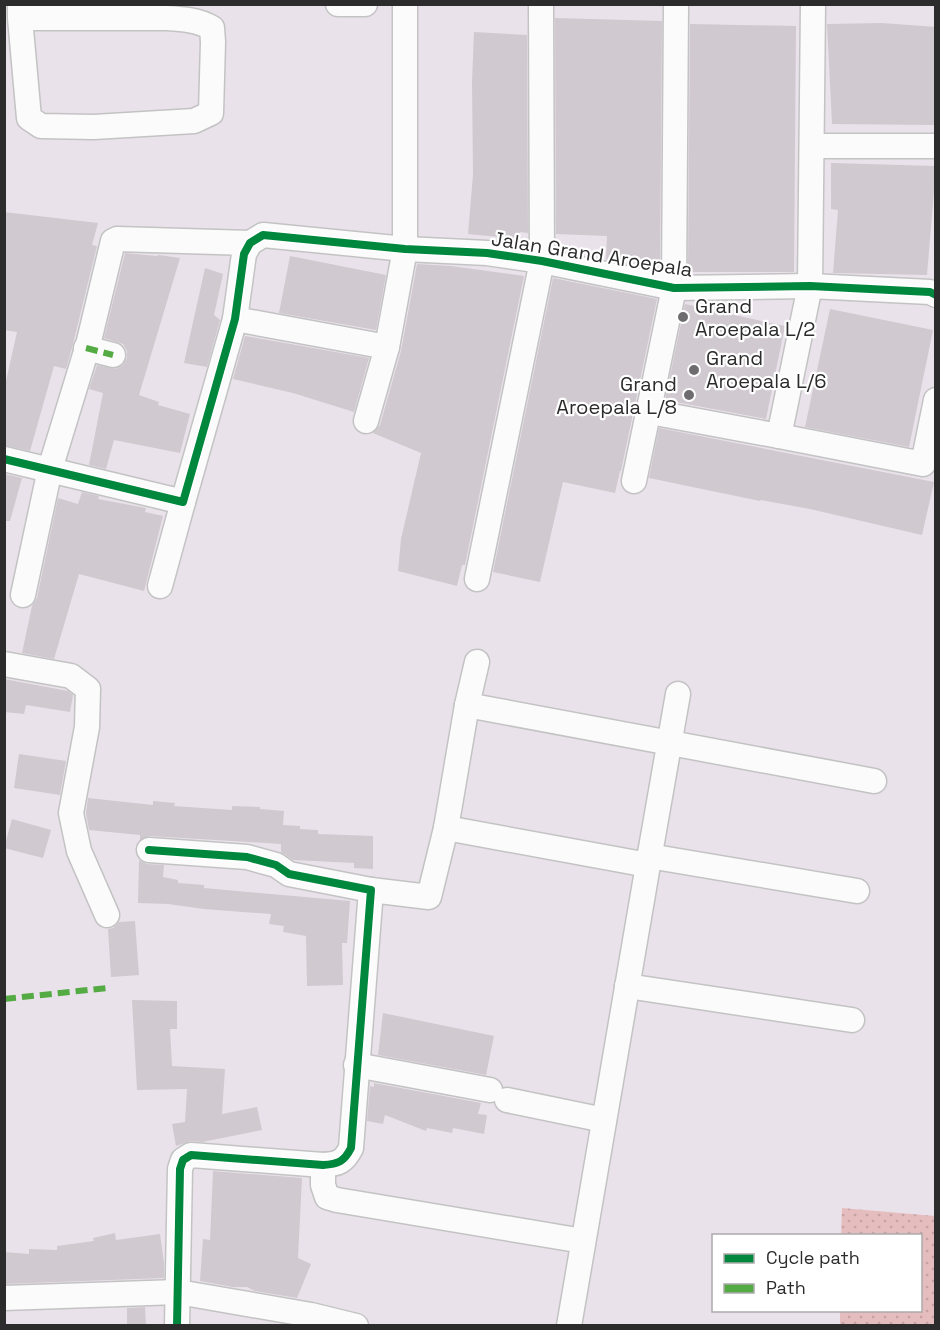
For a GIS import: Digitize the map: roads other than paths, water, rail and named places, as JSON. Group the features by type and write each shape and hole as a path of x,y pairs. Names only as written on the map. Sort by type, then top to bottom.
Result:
{"street":[{"path":"338,4 365,4"},
{"path":"366,421 387,347 405,249 405,4"},
{"name":"Jalan Grand Aroepala","path":"477,579 542,261 541,4"},
{"name":"Jalan Grand Aroepala","path":"674,288 676,4"},
{"path":"779,436 810,286 813,4"},
{"path":"20,11 167,18 205,24 212,28 213,42 211,113 194,121 94,127 41,126 29,118 20,11"},
{"path":"812,146 936,146"},
{"name":"Jalan Grand Aroepala","path":"87,348 113,241 117,239 250,243 263,235 405,249 487,253 542,261 674,288 810,286 930,292 936,295"},
{"path":"160,586 235,319 244,254 250,243"},
{"path":"634,481 674,288"},
{"path":"235,319 387,347"},
{"path":"23,595 50,470 87,348 113,355"},
{"path":"650,412 923,464 936,400"},
{"path":"4,459 183,502"},
{"path":"149,850 247,857 276,865 289,874 370,890 429,897 446,828 467,705 477,662"},
{"path":"4,664 71,676 88,689 87,727 71,813 80,851 107,915"},
{"path":"569,1326 678,694"},
{"path":"467,705 874,781"},
{"path":"446,828 857,891"},
{"path":"177,1326 180,1169 183,1161 191,1155 323,1165 345,1160 351,1148 370,890"},
{"path":"627,986 852,1020"},
{"path":"356,1065 604,1119"},
{"path":"323,1165 323,1185 327,1197 336,1200 583,1241"},
{"path":"4,1298 178,1292 311,1315 356,1326"}],"place":[{"name":"Grand Aroepala L/2","path":"683,317"},
{"name":"Grand Aroepala L/6","path":"694,370"},
{"name":"Grand Aroepala L/8","path":"689,395"}]}
